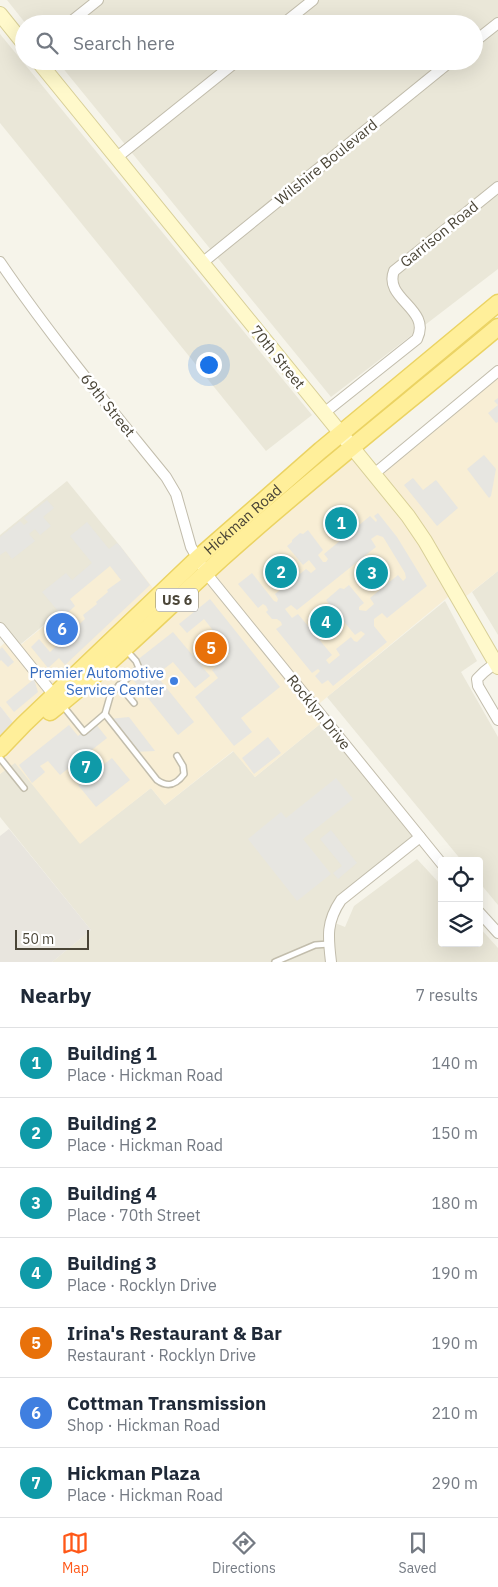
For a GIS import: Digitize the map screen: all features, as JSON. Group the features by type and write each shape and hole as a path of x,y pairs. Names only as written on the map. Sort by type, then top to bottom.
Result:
{"main road":[{"name":"Hickman Road","path":"0,750 57,699 198,558 341,434 498,304"},
{"name":"Hickman Road","path":"57,699 82,687 206,573 352,448 498,328"}],"street":[{"path":"79,15 98,0"},
{"path":"294,15 313,0"},
{"path":"0,14 15,33"},
{"path":"483,35 498,23"},
{"name":"70th Street","path":"45,70 408,516 425,541 497,664"},
{"path":"116,158 226,70"},
{"name":"Wilshire Boulevard","path":"202,263 440,70"},
{"name":"Garrison Road","path":"324,413 417,339 421,331 421,324 394,288 392,282 392,277 398,268 498,187"},
{"name":"69th Street","path":"0,262 67,355 166,477 176,494 191,548 198,558"},
{"path":"374,474 498,372"},
{"name":"Rocklyn Drive","path":"198,558 206,573 438,859"},
{"path":"0,628 57,699"},
{"path":"497,664 477,679 478,686 498,720"},
{"path":"331,962 329,944 330,921 334,910 341,900 420,836"},
{"path":"483,916 498,933"}],"lane":[{"path":"57,699 84,732 105,714 112,693 139,668 136,661 124,648"},
{"path":"119,685 134,703"},
{"path":"105,714 162,784 170,785 175,783 184,774 183,766 177,756"},
{"path":"0,758 24,788"},
{"path":"274,962 315,945 329,944"}],"shaded area":[{"path":"7,0 498,0 498,269 331,397 64,70 483,70 483,15 19,15"},
{"path":"0,34 15,52 15,70 29,70 312,415 266,451 0,123"},
{"path":"498,371 498,571 460,601 454,592 315,707 325,720 255,777 233,751 165,805 151,788 80,844 15,763 0,774 0,750 82,687 352,447 374,474"},
{"path":"498,405 498,422 496,423 488,413"},
{"path":"484,455 496,469 489,498 467,469"},
{"path":"413,478 423,490 436,480 458,508 437,526 404,485"},
{"path":"67,481 121,547 60,597 67,606 16,648 0,628 0,535"},
{"path":"47,500 54,508 43,517 51,526 40,535 35,529 29,534 35,541 12,559 6,551 0,555 0,537 20,521 24,525 28,522 24,518"},
{"path":"378,513 397,537 427,586 387,618 382,613 374,619 374,626 387,642 333,686 328,680 322,684 315,676 320,671 318,669 312,673 276,629 282,625 281,622 277,619 272,619 266,612 268,610 266,606 263,604 258,608 238,584 252,573 274,601 277,602 278,599 275,594 306,569 311,573 316,569 309,560 303,565 287,546 292,540 300,533 303,534 308,530 323,550 318,555 323,562 326,562 328,559 324,554 370,516 376,522 377,520 374,516","holes":["377,535 383,537 405,573 406,578 403,581 398,575 370,598 374,604 366,611 359,610 359,607 364,603 349,585 344,589 340,588 326,600 355,635 361,631 365,634 357,642 351,637 336,649 340,655 329,664 326,660 332,655 298,614 292,618 285,609 291,605 297,610 376,547 371,539"]},
{"path":"87,522 109,549 117,543 121,547 150,585 65,665 59,658 48,668 31,647 39,639 50,652 85,619 83,615 97,604 96,602 108,592 107,590 121,580 110,566 70,599 75,606 63,617 42,592 66,573 72,580 92,563 70,536"},
{"path":"121,547 159,596 18,729 0,706 0,647 9,639 17,648 60,613 67,606 60,597"},
{"path":"498,571 498,635 472,592"},
{"path":"210,599 280,687 241,718 252,732 234,746 195,697 218,678 212,670 230,655 217,640 219,638 204,619 187,633 179,624"},
{"path":"445,601 477,661 461,672 498,737 498,905 483,887 483,857 459,857 327,697"},
{"path":"173,632 210,676 195,688 173,662 156,675 194,722 178,735 130,676 139,668 136,661"},
{"path":"2,647 14,662 8,667 0,661 0,649"},
{"path":"34,679 38,692 14,712 6,702"},
{"path":"0,706 18,729 0,749"},
{"path":"129,717 155,751 134,752 109,719"},
{"path":"325,720 420,837 351,891 330,921 345,927 354,906 417,859 438,882 438,947 483,947 483,931 498,948 498,962 52,962 91,930 0,817 0,774 15,762 80,843 151,788 165,805 234,751 255,777"},
{"path":"95,723 107,738 60,775 48,761 40,766 45,772 32,783 19,765 69,725 78,736"},
{"path":"268,737 281,753 254,774 242,758"},
{"path":"112,758 130,780 96,807 78,785"},
{"path":"336,778 353,799 303,839 331,874 297,901 248,839 281,812 286,818"},
{"path":"9,829 91,930 52,962 0,962 0,836"},
{"path":"331,830 357,863 338,879 333,873 342,866 320,839"}],"place":[{"name":"Building 1","path":"341,523"},
{"name":"Building 2","path":"281,572"},
{"name":"Building 4","path":"372,573"},
{"name":"Building 3","path":"326,622"},
{"name":"Cottman Transmission","path":"62,629"},
{"name":"Irina's Restaurant & Bar","path":"211,648"},
{"name":"Premier Automotive Service Center","path":"174,681"},
{"name":"Hickman Plaza","path":"86,767"}]}
